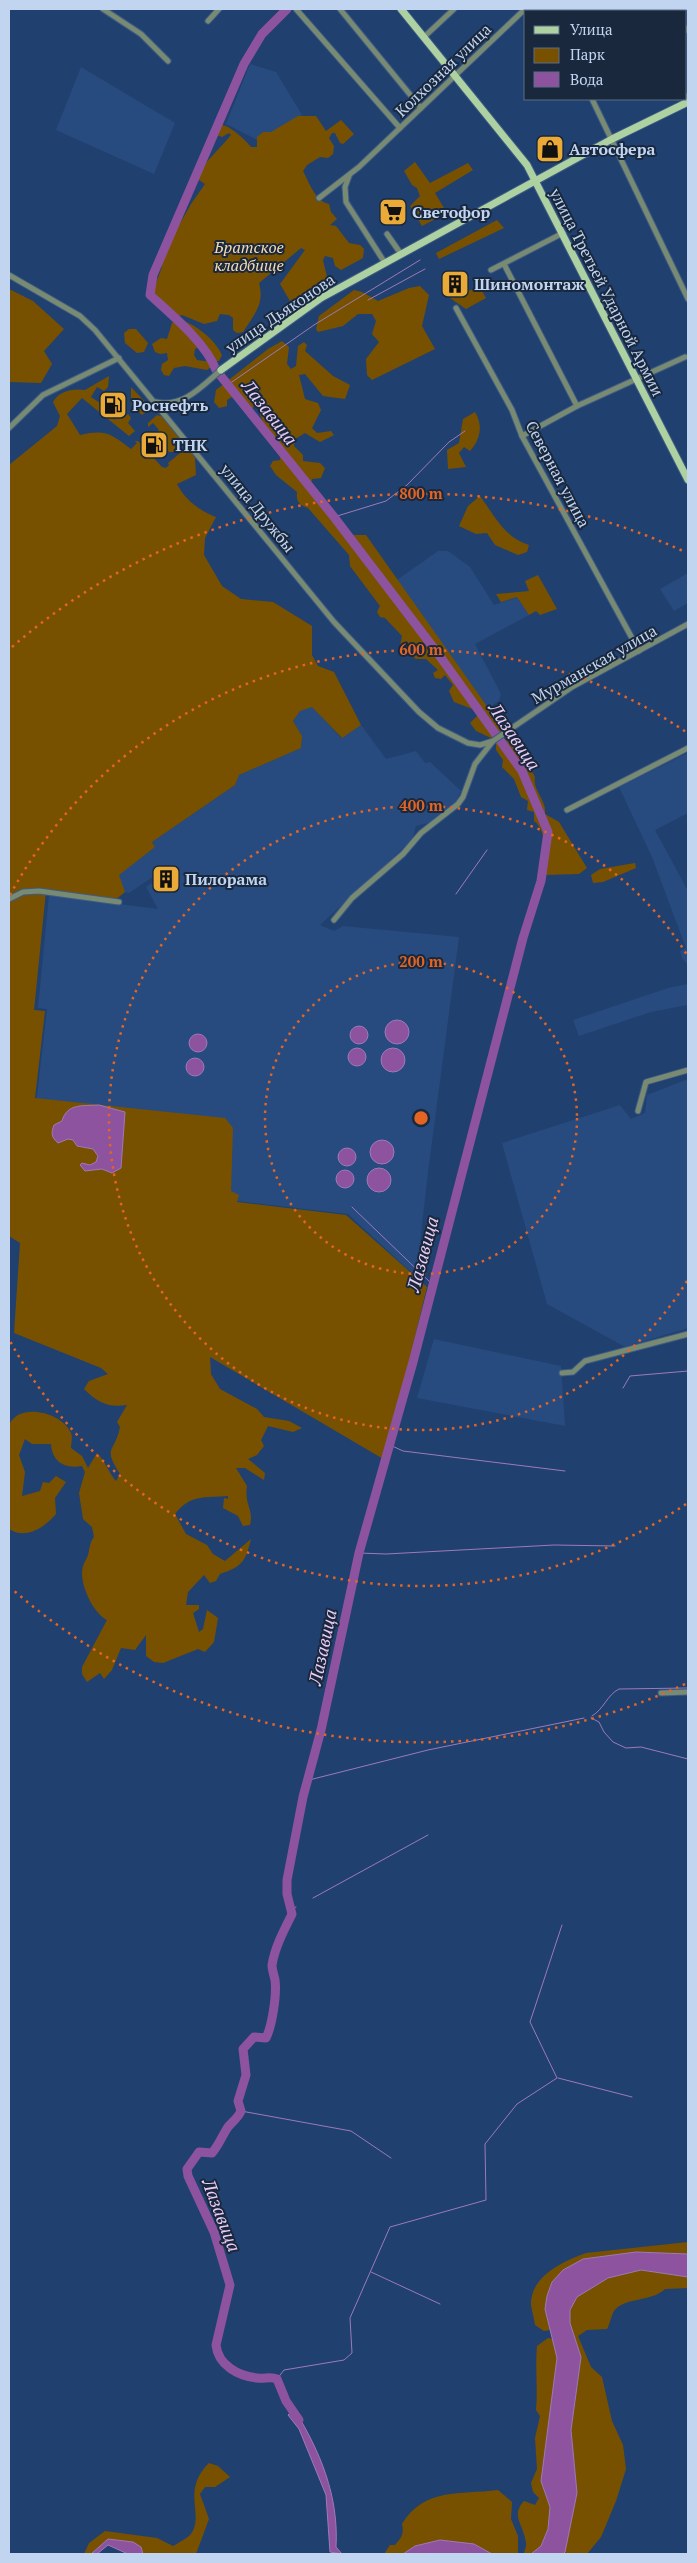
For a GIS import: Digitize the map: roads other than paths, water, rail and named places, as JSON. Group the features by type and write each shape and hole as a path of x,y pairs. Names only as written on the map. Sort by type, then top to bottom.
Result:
{"main road":[{"name":"улица Третьей Ударной Армии","path":"401,9 527,165 688,480"},
{"name":"улица Дьяконова","path":"221,370 321,298 612,139 688,101"}],"street":[{"path":"103,9 141,34 168,61"},
{"path":"208,21 219,9"},
{"name":"Колхозная улица","path":"295,9 400,128"},
{"path":"340,9 422,108"},
{"path":"424,37 454,9"},
{"name":"Колхозная улица","path":"319,198 349,176 525,9"},
{"path":"592,100 688,299"},
{"path":"349,176 346,187 346,202 385,263"},
{"path":"491,270 562,233"},
{"path":"387,234 400,254"},
{"path":"504,264 577,406"},
{"name":"улица Дружбы","path":"9,275 80,316 156,402 334,622 419,712 438,728 468,743 480,745 493,740"},
{"name":"Северная улица","path":"456,308 512,410 522,436 638,651"},
{"path":"9,428 43,395 119,358"},
{"path":"522,436 577,406 685,358"},
{"name":"улица Дьяконова","path":"156,402 169,405 181,402 221,370"},
{"name":"Мурманская улица","path":"334,920 352,898 403,854 421,832 437,823 458,804 463,797 475,764 493,740 572,687 688,624"},
{"path":"567,810 688,748"},
{"path":"9,899 23,892 39,891 119,902"},
{"path":"638,1111 646,1082 688,1070"},
{"path":"562,1373 573,1372 585,1361 688,1334"},
{"path":"661,1693 688,1692"}],"water":[{"path":"397,1020 405,1024 409,1032 405,1040 397,1044 389,1040 385,1032 389,1024"},
{"path":"359,1026 367,1031 368,1035 363,1043 359,1044 351,1039 350,1035 355,1027"},
{"path":"198,1034 206,1039 207,1043 202,1051 198,1052 190,1047 189,1043 194,1035"},
{"path":"357,1048 365,1053 366,1057 361,1065 357,1066 349,1061 348,1057 353,1049"},
{"path":"393,1048 401,1052 405,1060 401,1068 393,1072 385,1068 381,1060 385,1052"},
{"path":"195,1058 203,1063 204,1067 199,1075 195,1076 187,1071 186,1067 191,1059"},
{"path":"99,1105 125,1112 121,1168 112,1173 102,1169 85,1171 80,1165 82,1163 90,1165 96,1162 98,1156 93,1149 77,1146 73,1140 68,1139 58,1143 52,1135 54,1125 62,1121 64,1115 72,1108"},
{"path":"382,1140 390,1144 394,1152 390,1160 382,1164 374,1160 370,1152 374,1144"},
{"path":"347,1148 355,1153 356,1157 351,1165 347,1166 339,1161 338,1157 343,1149"},
{"path":"379,1168 387,1172 391,1180 387,1188 379,1192 371,1188 367,1180 371,1172"},
{"path":"345,1170 353,1175 354,1179 349,1187 345,1188 337,1183 336,1179 341,1171"},
{"path":"636,2252 688,2254 688,2277 641,2270 608,2278 577,2297 570,2310 570,2323 581,2357 571,2430 577,2493 565,2552 563,2554 531,2554 541,2546 548,2529 550,2507 541,2481 557,2358 545,2309 547,2296 552,2282 563,2270 583,2259"},
{"path":"294,2409 312,2441 326,2475 334,2510 336,2547 342,2554 330,2552 326,2495 299,2429 288,2415"},
{"path":"108,2539 133,2542 141,2547 143,2554 128,2554 108,2545 97,2554 91,2554"},
{"path":"440,2540 474,2544 492,2554 403,2554 415,2546"}],"waterway":[{"name":"Лазавица","path":"287,9 262,34 244,64 153,275 150,295 197,340 216,370 334,517 439,655 522,771 548,832 541,881 523,938 413,1362 359,1553 321,1730 303,1797 287,1880 287,1894 292,1914 273,1958 275,1994 270,2026 266,2038 254,2037 243,2049 246,2075 238,2101 240,2113 228,2127 212,2153 199,2152 187,2169 188,2176 214,2232 230,2285 216,2345 218,2352 225,2364 236,2372 250,2377 277,2379 286,2401 299,2420"},
{"path":"229,384 314,325 420,260"},
{"path":"368,300 425,269"},
{"path":"334,517 386,501 407,485 449,442 465,431"},
{"path":"456,894 487,850"},
{"path":"352,1207 432,1284"},
{"path":"623,1388 630,1376 688,1371"},
{"path":"390,1445 403,1451 565,1471"},
{"path":"359,1553 386,1554 554,1545 615,1546"},
{"path":"592,1716 619,1689 688,1688"},
{"path":"309,1780 428,1750 584,1718"},
{"path":"591,1718 599,1722 604,1732 613,1742 626,1748 641,1747 688,1759"},
{"path":"313,1898 428,1835"},
{"name":"Лазавица","path":"291,1909 296,1907"},
{"path":"277,2379 284,2370 344,2360 352,2353 350,2318 390,2227 486,2200 485,2144 517,2104 557,2078 530,2022 562,1925"},
{"path":"558,2078 632,2097"},
{"path":"241,2111 351,2131 391,2158"},
{"path":"371,2272 440,2304"}],"place":[{"name":"Автосфера","path":"550,149"},
{"name":"Светофор","path":"393,212"},
{"name":"Шиномонтаж","path":"455,284"},
{"name":"Роснефть","path":"113,405"},
{"name":"ТНК","path":"154,445"},
{"name":"Пилорама","path":"166,879"}],"park label":[{"name":"Братское кладбище","path":"249,256"}]}
